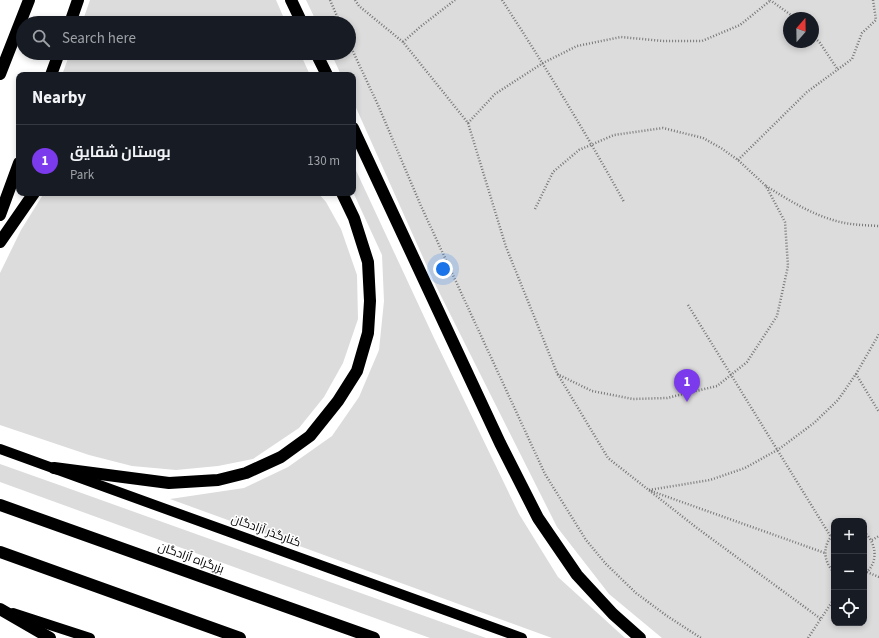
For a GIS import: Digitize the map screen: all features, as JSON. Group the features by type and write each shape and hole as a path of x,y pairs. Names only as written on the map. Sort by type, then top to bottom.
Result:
{"highway":[{"path":"23,16 29,0"},
{"path":"72,16 78,0"},
{"path":"291,0 299,16"},
{"path":"0,74 16,33"},
{"path":"52,72 56,60"},
{"path":"320,60 326,72"},
{"path":"356,134 500,442 538,518 577,575 613,614 640,638"},
{"path":"0,215 16,171"},
{"path":"0,242 32,196"},
{"path":"54,468 169,483 218,480 246,473 281,457 310,436 338,402 357,371 368,333 370,300 368,262 354,218 343,196"},
{"name":"بزرگراه آزادگان","path":"0,505 374,638"},
{"path":"0,552 240,638"},
{"path":"0,609 50,638"}],"main road":[{"name":"کنارگذر آزادگان","path":"0,449 522,638"},
{"path":"0,609 90,638"}],"path":[{"path":"330,0 337,16"},
{"path":"356,0 359,6 403,42 468,123 506,247 557,373 608,458 697,528 821,618"},
{"path":"403,42 455,0"},
{"path":"502,0 593,144 624,202"},
{"path":"468,123 495,94 543,63 577,46 621,37 663,41 702,42 740,25 770,0 787,12"},
{"path":"738,160 807,92 852,59 862,33 877,21 873,0"},
{"path":"819,42 838,70"},
{"path":"356,58 378,105 421,206 545,474 586,540 606,564 636,593 667,616 701,638"},
{"path":"535,209 553,172 579,150 614,135 663,128 703,138 721,148 738,160 766,186 801,207 832,220 858,225 879,226"},
{"path":"557,373 592,390 633,398 667,398 717,386 747,362 777,316 788,266 784,222 766,186"},
{"path":"688,305 831,537 827,544 825,553 827,562 831,568"},
{"path":"648,490 710,480 745,468 778,450 814,423 838,400 856,374 879,334"},
{"path":"876,340 879,344"},
{"path":"856,374 879,412"},
{"path":"648,490 825,553"},
{"path":"867,535 872,540 876,550 872,566 867,571"},
{"path":"872,540 879,536"},
{"path":"867,574 879,577"},
{"path":"808,638 831,603"}],"shaded area":[{"path":"90,0 276,0 283,16 84,16"},
{"path":"306,0 879,0 879,638 662,638 609,594 557,527 434,282 356,108 356,72 340,72 334,60 356,60 356,16 314,16"},
{"path":"67,60 303,60 309,72 63,72"},
{"path":"356,170 434,338 519,514 558,577 625,638 552,638 170,499 244,488 288,467 332,436 359,397 379,350 384,301 382,255 355,196"},
{"path":"42,196 321,196 326,202 341,229 357,275 358,319 343,363 324,397 299,428 253,459 218,466 176,470 132,466 89,455 0,425 0,273 21,230"},
{"path":"0,464 486,638 430,638 0,482"}],"place":[{"name":"بوستان شقایق","path":"687,402"}]}
